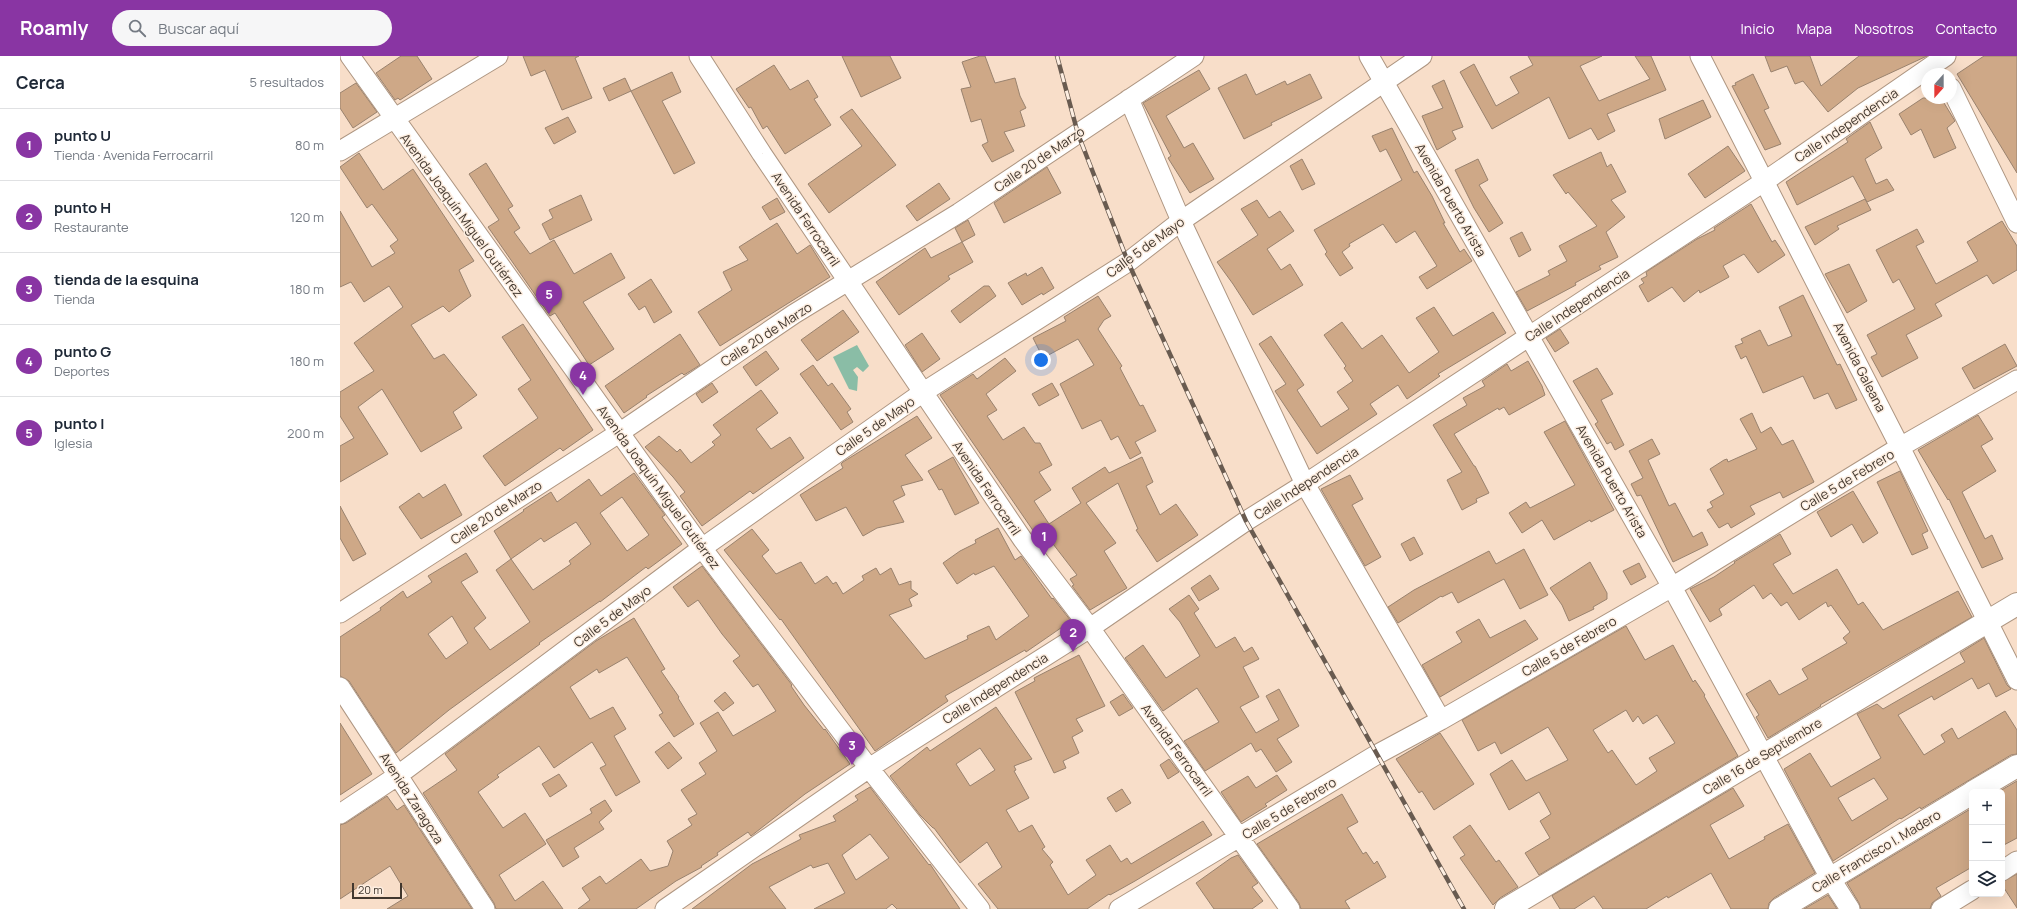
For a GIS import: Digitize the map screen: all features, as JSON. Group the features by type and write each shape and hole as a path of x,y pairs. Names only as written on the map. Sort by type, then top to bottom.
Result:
{"main road":[{"name":"Calle 16 de Septiembre","path":"1506,909 2017,604"},
{"name":"Calle Francisco I. Madero","path":"1978,789 2017,766"},
{"name":"Calle Francisco I. Madero","path":"1780,909 1969,794"}],"street":[{"name":"Avenida Joaquín Miguel Gutiérrez","path":"350,56 393,119 702,548 869,768 980,909"},
{"path":"340,151 498,56"},
{"name":"Avenida Ferrocarril","path":"699,56 762,154 849,281 922,393 1022,540 1090,628 1290,909"},
{"name":"Calle 20 de Marzo","path":"340,613 619,433 794,314 958,213 1194,56"},
{"name":"Avenida Puerto Arista","path":"1369,56 1382,82 1672,587 1830,878 1850,909"},
{"name":"Calle 5 de Mayo","path":"340,814 397,776 702,548 922,393 1128,262 1181,221 1422,56"},
{"name":"Avenida Galeana","path":"1700,56 1765,181 2017,680"},
{"name":"Calle Independencia","path":"665,909 869,768 1090,628 1246,521 1305,484 1765,181 1941,62"},
{"path":"1129,99 1181,221 1305,484 1441,720"},
{"path":"1957,100 2017,223"},
{"name":"Calle 5 de Febrero","path":"1119,909 1376,755 1441,720 1672,587 1900,447 2017,380"},
{"name":"Avenida Zaragoza","path":"340,687 485,909"},
{"path":"2005,869 2017,861"},
{"path":"1941,909 1969,892"}],"green space":[{"path":"857,345 869,366 863,372 857,367 853,370 858,377 857,391 849,389 833,357"}],"building":[{"path":"401,56 417,56 432,79 400,100 398,98 395,100 376,73"},
{"path":"523,56 579,56 575,58 592,98 562,110 545,70 531,76"},
{"path":"842,56 890,56 901,78 861,97"},
{"path":"980,56 985,56 995,83 1015,78 1020,96 1026,108 1020,111 1025,126 1004,132 1014,151 992,162 982,145 988,142 981,119 971,122 961,89 971,87 962,62"},
{"path":"1528,56 1602,56 1580,66 1599,101 1650,79 1635,56 1651,56 1666,90 1607,114 1615,131 1598,140 1591,128 1569,139 1549,97 1492,129 1460,72 1474,64 1496,106 1519,93 1510,77 1533,65"},
{"path":"1765,56 1810,56 1821,86 1859,56 1927,56 1858,88 1828,112 1803,81 1795,84 1787,66 1771,72"},
{"path":"1984,56 2017,56 2017,173 1957,74"},
{"path":"774,65 790,90 808,80 818,97 814,99 831,125 785,154 767,126 763,129 751,107 749,108 736,89"},
{"path":"1199,70 1210,89 1166,116 1184,148 1193,143 1214,179 1190,193 1168,158 1171,156 1143,103"},
{"path":"672,72 681,92 662,101 695,163 674,174 631,91"},
{"path":"1246,74 1256,95 1285,81 1287,85 1310,74 1322,98 1271,123 1272,125 1244,139 1218,88"},
{"path":"1753,74 1769,108 1764,110 1781,144 1765,150 1732,86"},
{"path":"625,78 631,91 609,101 603,88"},
{"path":"1444,80 1463,127 1452,131 1456,139 1437,150 1422,116 1443,108 1432,86"},
{"path":"356,83 377,112 353,128 340,108 340,93"},
{"path":"1921,99 1921,104 1945,104 1955,121 1947,128 1956,148 1934,158 1921,129 1911,135 1899,114"},
{"path":"1703,100 1711,117 1665,139 1659,119"},
{"path":"852,109 896,165 829,213 808,184 862,146 840,117"},
{"path":"568,117 576,132 554,144 545,128"},
{"path":"1870,122 1882,148 1865,159 1876,184 1887,179 1894,190 1867,202 1853,176 1797,205 1786,182 1848,142 1846,139"},
{"path":"1392,128 1414,173 1417,171 1432,196 1445,223 1443,223 1460,252 1464,249 1472,261 1427,289 1419,277 1437,266 1415,231 1396,243 1383,224 1349,244 1350,246 1342,252 1353,268 1340,276 1325,254 1327,252 1314,230 1402,180 1386,149 1380,152 1372,136"},
{"path":"1728,146 1745,171 1705,198 1688,174"},
{"path":"1601,152 1607,167 1611,164 1626,192 1611,200 1625,217 1606,232 1618,257 1599,266 1601,269 1575,283 1576,285 1527,311 1516,292 1550,275 1548,271 1567,261 1559,246 1597,226 1568,192 1566,194 1553,175"},
{"path":"359,153 383,190 413,169 474,261 459,270 471,296 449,312 443,306 411,325 434,359 444,354 477,395 453,412 462,428 421,452 382,389 358,407 388,454 340,482 340,446 354,438 340,416 340,392 374,371 354,343 403,307 389,286 364,302 351,282 340,287 340,211 372,267 395,253 390,246 398,240 372,204 367,208 340,167"},
{"path":"1302,159 1315,184 1302,190 1290,166"},
{"path":"1478,159 1488,180 1479,185 1503,223 1489,232 1474,208 1455,170"},
{"path":"486,163 513,206 508,209 520,228 514,232 530,254 554,240 574,274 611,253 625,278 583,302 614,349 589,365 555,313 550,316 488,227 499,220 469,174"},
{"path":"1047,167 1061,193 1004,223 994,203"},
{"path":"939,183 950,199 917,221 906,206"},
{"path":"581,195 592,220 550,240 542,224 553,218 549,210"},
{"path":"777,198 785,212 770,220 762,207"},
{"path":"1865,199 1871,210 1837,226 1839,229 1815,245 1805,227"},
{"path":"1257,200 1269,218 1280,211 1294,231 1267,249 1281,270 1290,264 1303,285 1253,315 1217,262 1258,235 1241,209"},
{"path":"1751,204 1772,242 1775,240 1785,255 1758,273 1744,254 1723,266 1729,277 1700,293 1699,290 1684,302 1672,287 1648,302 1639,286 1644,283 1641,279 1647,276 1646,272 1697,239 1715,230 1714,228"},
{"path":"968,220 975,235 962,242 955,228"},
{"path":"2002,221 2017,246 2017,270 1993,284 1987,275 1935,304 1942,316 1906,335 1918,358 1882,377 1871,357 1877,354 1867,335 1915,309 1899,279 1893,283 1876,250 1917,229 1924,242 1916,246 1936,284 1978,261 1967,242"},
{"path":"777,223 797,254 810,245 830,277 720,346 698,312 732,290 723,272 748,260 739,247"},
{"path":"1522,232 1531,250 1519,257 1510,238"},
{"path":"962,242 973,262 948,276 950,279 899,315 876,282 925,248 931,258"},
{"path":"1849,264 1867,301 1847,313 1825,274"},
{"path":"1042,267 1054,288 1043,295 1042,293 1022,305 1008,283 1026,273 1027,276"},
{"path":"651,279 672,312 654,323 645,306 639,310 628,294"},
{"path":"984,286 989,286 996,296 960,323 951,311"},
{"path":"1803,295 1837,365 1840,364 1857,400 1836,409 1828,393 1814,399 1803,376 1763,393 1746,356 1741,359 1735,346 1743,343 1741,339 1760,330 1768,346 1792,336 1779,307"},
{"path":"1098,296 1111,316 1104,320 1098,329 1122,366 1120,368 1140,406 1143,405 1156,431 1135,442 1141,453 1130,459 1118,436 1111,440 1101,420 1082,429 1060,384 1094,365 1078,339 1043,358 1033,338 1066,321 1064,317"},
{"path":"1434,307 1453,336 1493,312 1506,333 1438,374 1440,376 1407,399 1398,385 1370,404 1377,414 1317,454 1275,391 1286,384 1259,344 1271,336 1304,385 1297,390 1321,427 1349,409 1337,392 1353,381 1344,368 1346,366 1324,335 1342,322 1362,349 1382,335 1409,373 1439,352 1416,318"},
{"path":"843,310 859,332 817,361 801,340"},
{"path":"523,324 593,430 563,451 560,448 505,486 483,456 538,418 518,389 531,380 502,337"},
{"path":"1560,329 1569,343 1555,352 1546,338"},
{"path":"922,333 940,359 922,372 905,345"},
{"path":"680,334 700,365 684,375 682,373 646,396 647,397 624,413 605,386"},
{"path":"2005,344 2017,366 1974,389 1962,368"},
{"path":"766,351 779,369 756,386 743,367"},
{"path":"1005,358 1016,371 986,394 997,410 987,416 1003,440 1024,427 1035,443 1040,443 1052,465 1039,472 1051,490 1034,501 1049,524 1081,503 1072,488 1105,467 1109,473 1142,457 1153,482 1146,486 1160,515 1176,504 1198,535 1157,562 1136,530 1138,529 1118,483 1086,503 1116,543 1104,551 1127,588 1090,610 1072,586 1074,585 1070,579 1077,575 1050,540 1043,545 940,395 973,374 977,379"},
{"path":"1528,361 1542,386 1545,395 1509,415 1504,407 1499,410 1498,408 1454,434 1475,466 1489,493 1476,499 1477,502 1462,510 1447,480 1462,472 1433,425 1467,405 1463,398 1485,386 1482,381 1507,364 1511,371"},
{"path":"813,365 828,386 832,383 851,409 847,412 853,422 841,430 800,374"},
{"path":"1597,368 1613,394 1601,400 1624,445 1615,450 1611,442 1607,444 1595,424 1598,422 1573,381"},
{"path":"712,383 718,392 702,403 696,394"},
{"path":"1052,383 1059,395 1039,406 1032,394"},
{"path":"761,390 778,413 756,429 771,449 790,437 804,458 753,494 750,491 702,526 680,496 685,492 645,447 659,436 677,452 680,449 691,463 715,445 712,442 721,435 713,425"},
{"path":"1752,413 1761,433 1771,427 1782,445 1793,440 1814,482 1783,498 1780,492 1750,506 1755,514 1731,528 1728,523 1719,528 1707,510 1713,507 1710,502 1724,494 1710,469 1724,460 1727,459 1728,462 1757,449 1740,419"},
{"path":"1978,415 1993,439 1981,446 1996,471 1962,492 1985,539 1992,535 2003,559 1982,568 1949,499 1948,500 1918,450"},
{"path":"917,416 932,438 905,455 923,480 901,486 905,495 893,501 904,522 877,528 863,536 846,507 816,521 800,495 843,468 841,464 843,462"},
{"path":"1565,421 1614,510 1591,522 1590,520 1554,540 1542,520 1522,533 1509,513 1526,502 1530,508 1575,485 1544,432"},
{"path":"1652,439 1660,454 1648,460 1669,506 1675,503 1693,537 1702,532 1708,545 1673,562 1641,495 1637,496 1631,484 1643,478 1629,451"},
{"path":"953,457 979,503 955,515 942,489 939,490 928,471"},
{"path":"1900,471 1928,531 1922,534 1928,548 1912,555 1877,482"},
{"path":"634,473 665,515 662,517 682,544 648,569 646,567 600,602 539,643 540,644 449,710 396,753 349,681 340,676 340,637 381,610 380,608 403,591 407,598 432,582 428,576 466,553 478,572 461,582 486,618 474,628 490,650 530,622 496,570 511,559 494,531 551,492 557,502 589,479 601,496","holes":["622,497 649,535 627,551 600,513","576,522 591,544 569,561 571,564 533,590 511,559 541,538 544,542","452,616 468,643 446,659 428,634"]},
{"path":"1350,475 1363,499 1352,505 1381,557 1365,566 1321,489"},
{"path":"445,484 462,515 421,539 399,507 419,493 423,498"},
{"path":"1853,491 1878,533 1863,543 1852,524 1831,537 1817,512"},
{"path":"340,506 366,554 353,561 340,538"},
{"path":"998,528 1015,560 1021,556 1052,599 1053,598 1071,621 1026,652 1025,650 945,696 948,701 875,751 781,619 780,620 724,550 752,529 769,550 762,556 776,574 801,562 815,584 827,576 833,584 836,582 843,594 864,580 862,576 876,568 880,575 891,568 899,585 911,581 911,589 918,594 909,599 912,606 889,615 925,659 968,639 967,636 989,626 996,640 1029,616 994,566 975,575 974,573 957,584 943,563 960,551 976,543 975,540"},
{"path":"1780,534 1791,554 1773,564 1793,594 1837,569 1858,605 1863,602 1883,630 1958,591 1972,617 1820,705 1821,706 1768,738 1756,717 1759,715 1746,694 1770,680 1779,695 1808,679 1802,669 1847,643 1843,638 1850,632 1831,605 1828,607 1826,602 1799,620 1787,602 1781,606 1771,593 1763,599 1754,585 1719,609 1722,615 1710,622 1690,589 1714,577 1735,563 1734,562"},
{"path":"1414,537 1423,554 1410,561 1401,544"},
{"path":"1524,549 1548,595 1520,609 1504,579 1458,603 1452,592 1442,597 1441,596 1398,623 1388,607 1414,590 1489,551 1496,564"},
{"path":"1590,562 1607,593 1607,599 1593,607 1594,609 1569,621 1562,605 1550,588"},
{"path":"1639,563 1646,577 1631,585 1623,571"},
{"path":"702,566 792,685 791,686 804,705 824,730 825,729 850,764 805,794 751,836 748,832 717,853 718,855 701,866 702,867 676,881 636,909 578,909 590,900 582,888 600,876 606,884 641,859 650,871 668,866 673,851 667,841 692,825 688,819 697,814 681,790 706,774 699,763 717,751 700,723 718,712 733,736 776,711 758,684 753,687 733,661 740,656 698,600 688,607 673,587"},
{"path":"1210,575 1219,589 1199,601 1191,588"},
{"path":"1189,595 1199,609 1194,613 1216,648 1235,637 1244,652 1252,647 1259,659 1243,667 1259,697 1240,707 1256,733 1279,720 1266,696 1279,689 1299,726 1277,739 1292,762 1276,772 1261,749 1256,752 1251,743 1205,771 1184,741 1219,722 1197,688 1163,711 1125,658 1143,645 1166,678 1200,656 1180,622 1169,609"},
{"path":"634,618 665,669 661,671 679,697 678,698 694,724 674,737 659,715 663,713 627,657 599,673 597,669 570,687 590,719 613,707 626,729 614,736 640,782 616,796 600,768 606,765 592,742 554,768 539,746 497,775 499,777 478,792 503,828 525,813 546,844 499,875 515,901 543,881 563,909 496,909 494,903 423,793 457,770 445,754 596,641"},
{"path":"1479,619 1490,638 1525,620 1538,639 1440,697 1422,665 1462,642 1456,632"},
{"path":"1626,626 1645,660 1673,645 1693,682 1695,680 1705,695 1704,696 1738,756 1539,875 1525,853 1550,838 1540,821 1551,814 1539,792 1509,810 1490,774 1512,760 1526,781 1568,760 1548,727 1501,754 1495,742 1478,751 1462,720","holes":["1626,710 1633,722 1638,716 1643,724 1657,715 1675,743 1649,758 1657,771 1636,785 1612,750 1608,753 1593,730"]},
{"path":"1984,638 2007,685 2011,689 1996,697 1989,683 1978,689 1972,678 1934,700 1932,696 1898,715 1924,755 1945,742 1941,735 1952,728 1958,739 2005,711 2017,730 2017,754 2011,755 1921,809 1920,807 1901,819 1900,818 1833,861 1784,769 1810,753 1831,787 1881,758 1857,714 1877,704 1883,709 1965,662 1960,653","holes":["1874,778 1888,799 1852,821 1838,798"]},
{"path":"1079,655 1105,706 1076,719 1083,731 1072,737 1079,753 1063,761 1066,768 1054,773 1015,692 1035,681 1034,678"},
{"path":"725,692 734,703 723,711 714,701"},
{"path":"1123,694 1133,708 1119,716 1110,702"},
{"path":"996,707 1032,759 1014,766 1016,770 1014,771 1029,798 1006,810 1019,832 1032,825 1045,847 1042,849 1053,862 1050,865 1068,895 1096,875 1086,860 1110,845 1121,862 1127,858 1131,864 1203,821 1212,835 1135,881 1110,895 1109,894 1087,909 998,909 978,884 1002,867 987,842 960,863 934,828 920,815 890,776 927,747 930,751","holes":["980,748 995,770 970,786 956,764"]},
{"path":"340,723 372,774 340,795"},
{"path":"1440,733 1474,784 1434,810 1422,791 1419,793 1396,759"},
{"path":"669,742 682,758 668,769 655,752"},
{"path":"1169,759 1179,772 1168,779 1160,765"},
{"path":"559,774 567,786 550,797 542,784"},
{"path":"1277,775 1287,790 1265,804 1267,806 1241,822 1221,792 1248,776 1256,788"},
{"path":"2017,781 2017,838 2005,844 2005,789 2003,789"},
{"path":"870,787 929,865 930,864 960,909 897,909 892,904 886,909 814,909 845,893 828,863 813,868 811,865 769,887 786,909 692,909 752,864 801,839 799,835 836,821 833,816 858,800 855,796","holes":["870,834 889,858 856,880 842,855"]},
{"path":"1733,788 1744,806 1710,825 1729,859 1788,824 1815,873 1774,898 1769,903 1768,909 1731,909 1711,873 1646,909 1603,909 1594,896 1574,909 1560,909 1552,896 1553,895"},
{"path":"1122,789 1131,803 1116,812 1107,798"},
{"path":"1342,794 1358,822 1347,828 1363,854 1366,852 1374,864 1377,861 1386,877 1345,901 1350,909 1301,909 1299,903 1257,844"},
{"path":"387,796 397,810 404,805 472,909 387,909 408,896 390,866 340,899 340,825 346,823"},
{"path":"605,800 612,811 599,822 604,829 574,848 579,857 563,867 546,840 592,813 590,809"},
{"path":"1969,810 1969,869 1936,888 1941,896 1932,903 1930,909 1861,909 1847,883"},
{"path":"1470,825 1496,862 1499,860 1518,887 1500,898 1493,905 1460,858 1465,855 1453,837"},
{"path":"1238,855 1258,883 1252,887 1263,901 1252,909 1214,909 1196,883 1231,858"},
{"path":"2017,874 2017,908 2005,890 2005,880"},
{"path":"1828,895 1837,909 1804,909"}],"railway":[{"path":"1057,56 1078,134 1128,262 1246,521 1464,909"}],"place":[{"name":"punto I","path":"549,314"},
{"name":"punto G","path":"583,395"},
{"name":"punto U","path":"1044,556"},
{"name":"punto H","path":"1073,652"},
{"name":"tienda de la esquina","path":"852,765"}]}
